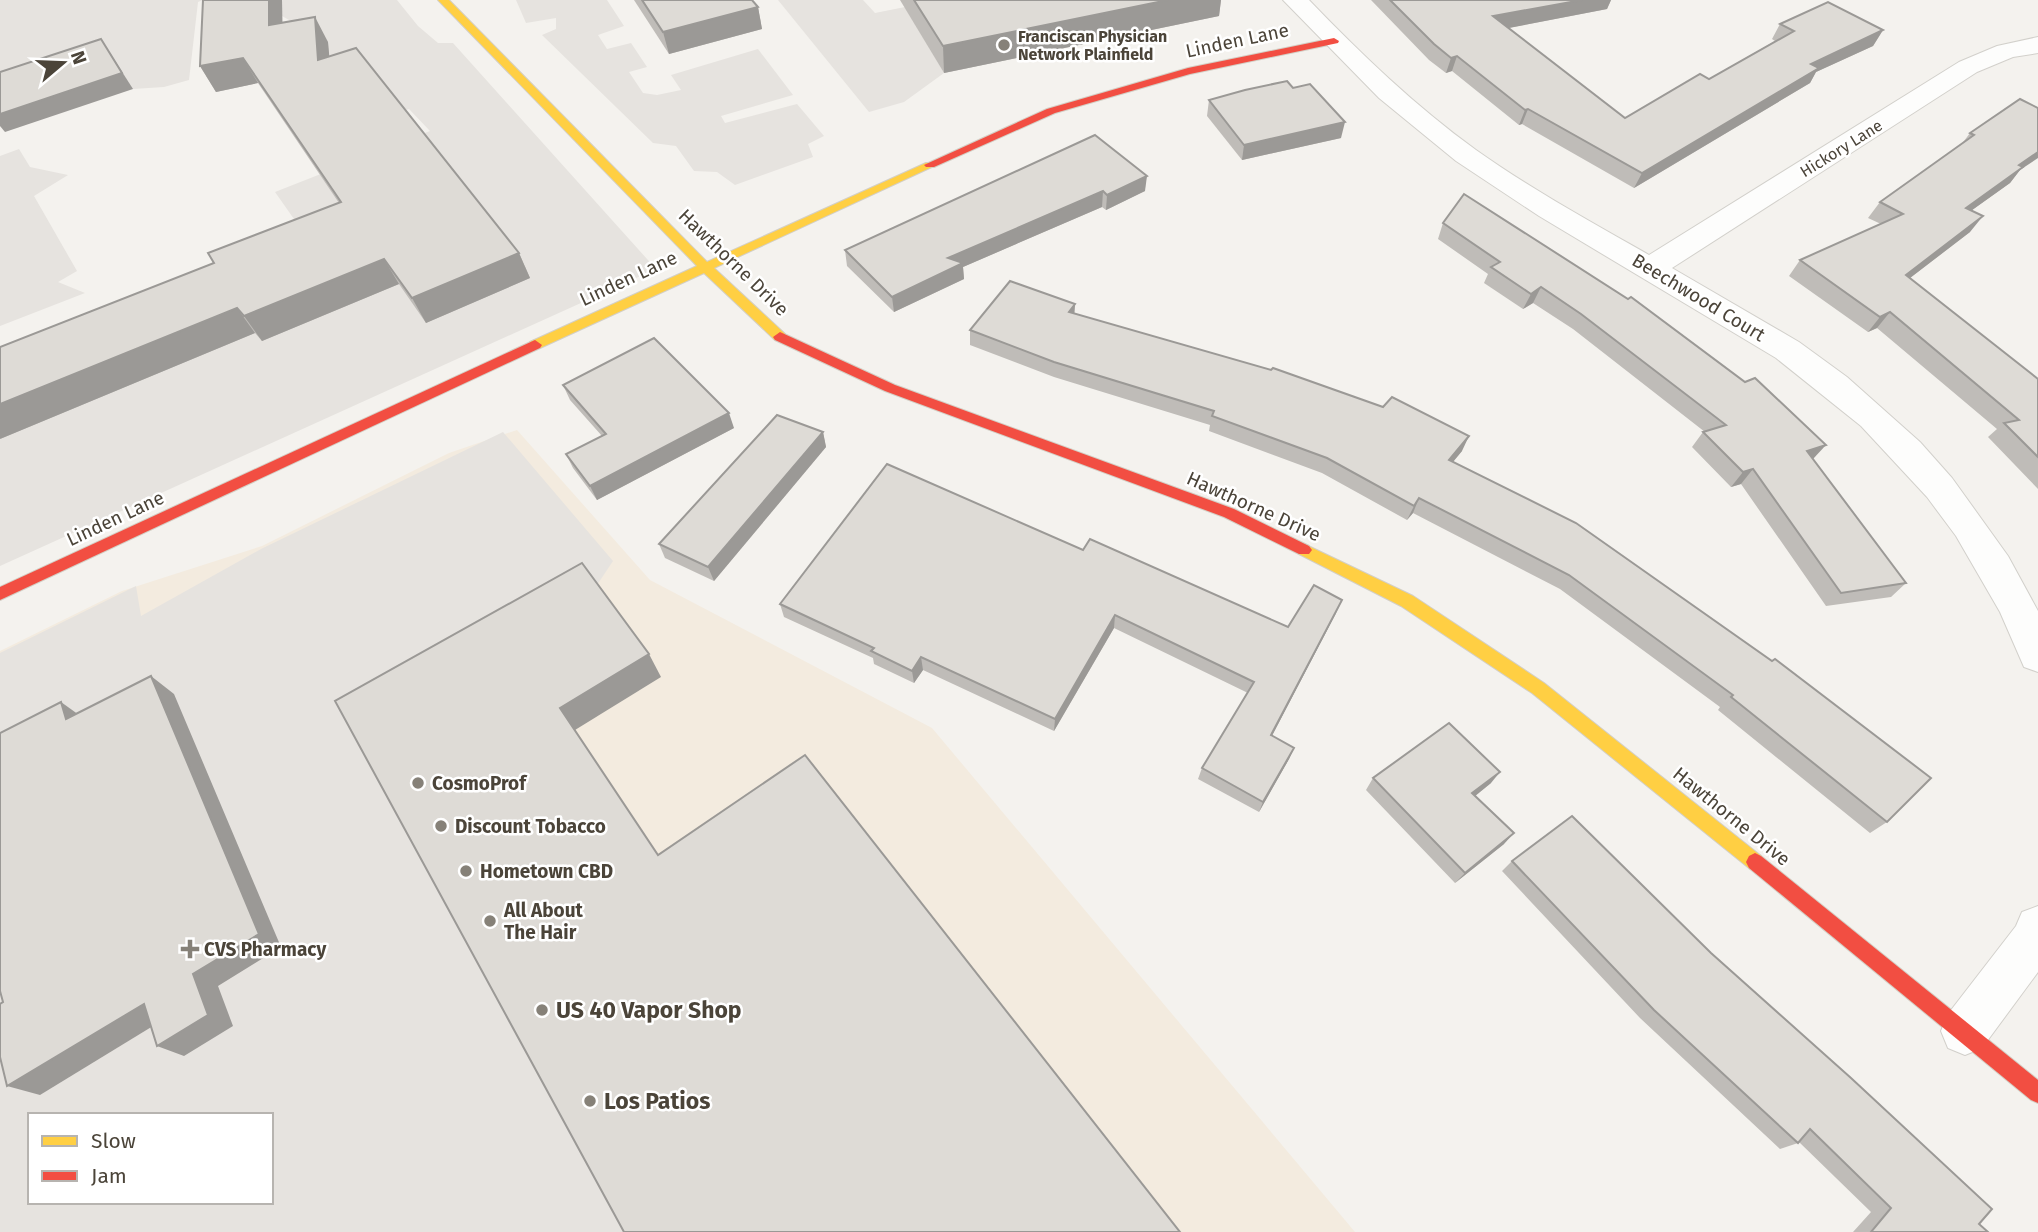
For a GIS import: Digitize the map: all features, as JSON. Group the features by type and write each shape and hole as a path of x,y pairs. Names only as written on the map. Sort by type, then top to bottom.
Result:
{"street":[{"name":"Hawthorne Drive","path":"443,0 704,266 780,337 890,388 1228,513 1407,601 1538,688 1965,1031 2038,1093"},
{"name":"Beechwood Court","path":"1294,0 1371,79 1437,134 1493,174 1794,355 1876,421 1950,498 1986,547 2023,615 2038,655"},
{"name":"Linden Lane","path":"0,594 704,266 1051,111 1188,71 1334,41"},
{"name":"Hickory Lane","path":"1651,268 1968,67 2006,51 2038,45"},
{"path":"1965,1031 2032,942 2038,928"}],"shaded area":[{"path":"0,0 203,0 198,2 189,80 164,87 133,89 0,91"},
{"path":"282,0 397,0 418,26 438,43 453,43 656,269 0,566 0,350 301,229 275,192 430,131 409,109 399,112 330,70 328,42 282,16"},
{"path":"516,0 607,0 624,26 598,35 607,49 631,43 647,67 629,72 643,93 657,95 681,90 671,75 758,49 793,95 721,116 725,123 797,104 824,136 808,144 813,157 735,185 717,172 694,171 676,146 653,143 542,35 556,29 556,18 526,23"},
{"path":"778,0 863,0 875,13 905,7 944,73 904,102 869,112"},
{"path":"19,149 30,167 68,175 34,196 77,271 58,282 85,293 0,326 0,156"},
{"path":"517,430 650,580 932,728 1355,1232 0,1232 0,651 122,591 262,546 449,453"},
{"path":"503,432 613,561 595,588 358,723 638,1232 0,1232 0,653 136,586 141,616 261,549"}],"building":[{"path":"203,0 269,0 269,25 315,17 318,60 356,48 519,253 412,298 384,259 244,316 237,308 0,404 0,347 214,263 208,253 341,202 243,58 200,66"},
{"path":"642,0 752,0 758,7 663,32"},
{"path":"914,0 1168,0 943,46"},
{"path":"1390,0 1582,0 1493,16 1625,118 1700,74 1709,79 1794,31 1780,24 1828,2 1883,30 1811,64 1819,68 1642,173 1528,109 1525,110 1457,56 1451,58"},
{"path":"101,39 122,73 0,114 0,72"},
{"path":"1287,81 1293,88 1310,84 1345,122 1244,145 1209,100 1245,90"},
{"path":"2020,99 2038,108 2038,152 2019,165 2023,167 1966,208 1983,216 1906,275 2038,379 2038,457 2004,423 2019,420 1890,312 1880,317 1800,260 1903,214 1880,202 1974,135 1970,133"},
{"path":"1095,135 1147,176 1107,195 1103,191 948,258 963,263 892,297 845,250"},
{"path":"1464,194 1628,299 1631,297 1745,382 1755,378 1826,445 1807,451 1906,583 1841,593 1753,469 1743,472 1703,432 1726,425 1581,314 1541,287 1531,294 1491,267 1500,262 1443,223"},
{"path":"1010,281 1075,304 1069,312 1271,370 1273,368 1383,407 1392,397 1469,436 1449,460 1576,523 1772,661 1775,659 1931,778 1887,822 1731,697 1733,695 1569,575 1419,498 1414,506 1327,458 1212,416 1214,411 1054,362 970,330"},
{"path":"654,338 729,413 590,486 566,454 606,434 563,385"},
{"path":"777,415 823,432 708,567 659,544"},
{"path":"887,464 1083,550 1090,539 1288,627 1314,585 1342,600 1271,735 1294,748 1263,802 1202,768 1254,682 1115,615 1055,719 921,657 912,671 871,651 874,648 780,604"},
{"path":"582,563 649,654 560,708 658,855 805,755 1180,1232 624,1232 335,701"},
{"name":"CVS Pharmacy","path":"151,676 259,934 193,974 208,1015 157,1046 144,1004 7,1086 0,1057 0,1004 3,1002 0,991 0,733 61,702 66,719"},
{"path":"1449,723 1500,772 1472,793 1514,833 1465,873 1373,778"},
{"path":"1572,816 1711,953 1992,1209 1979,1224 1988,1232 1871,1232 1891,1208 1810,1129 1798,1143 1654,1010 1512,861"}],"traffic: slow":[{"path":"443,0 704,266 780,337"},
{"path":"535,345 930,165"},
{"path":"1304,550 1407,601 1538,688 1755,862"}],"traffic: jam":[{"path":"930,165 1051,111 1188,71 1334,41"},
{"path":"780,337 890,388 1229,513 1304,550"},
{"path":"0,594 535,345"},
{"path":"1755,862 2038,1093"}],"place":[{"name":"Franciscan Physician Network Plainfield","path":"1004,45"},
{"name":"CosmoProf","path":"418,783"},
{"name":"Discount Tobacco","path":"441,826"},
{"name":"Hometown CBD","path":"466,871"},
{"name":"All About The Hair","path":"490,921"},
{"name":"CVS Pharmacy","path":"190,949"},
{"name":"US 40 Vapor Shop","path":"542,1010"},
{"name":"Los Patios","path":"590,1101"}]}
